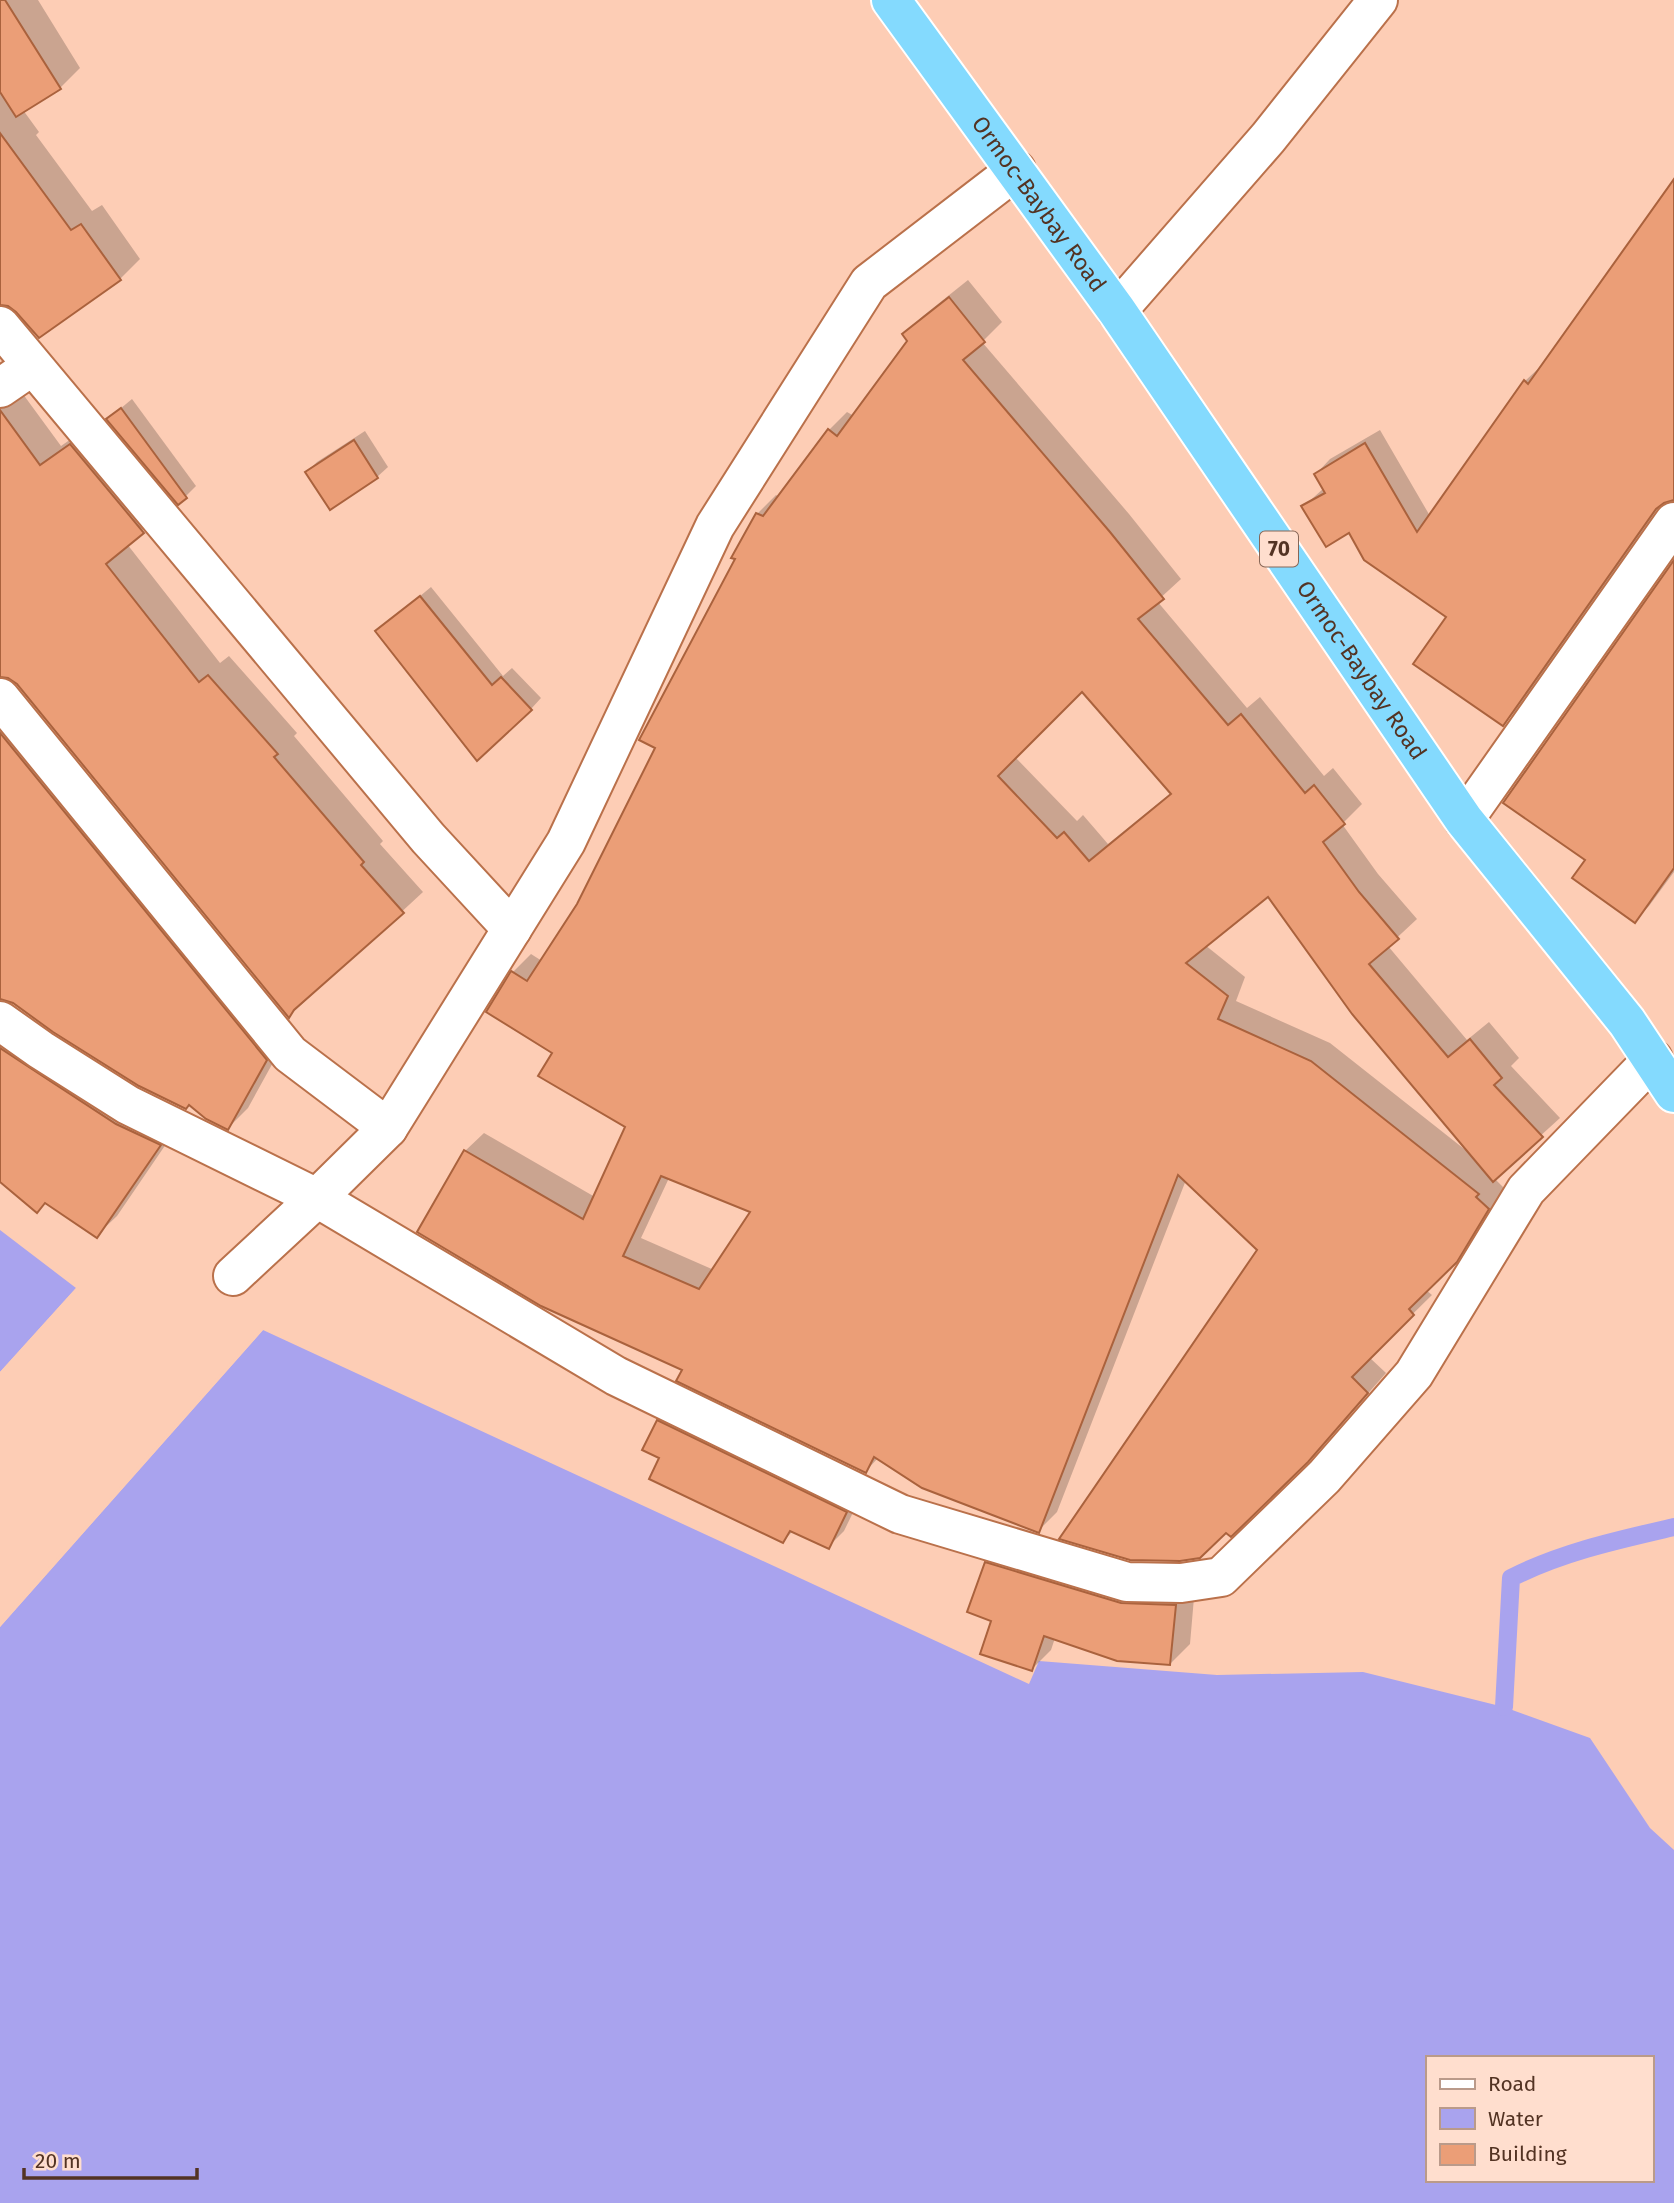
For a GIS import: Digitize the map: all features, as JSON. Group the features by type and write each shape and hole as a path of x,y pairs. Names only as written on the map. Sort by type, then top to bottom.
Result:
{"highway":[{"name":"Ormoc-Baybay Road","path":"891,0 1117,311 1464,820 1627,1022 1674,1093"}],"street":[{"path":"1117,311 1268,138 1378,0"},
{"path":"233,1276 388,1128 566,842 715,526 869,283 1016,170"},
{"path":"0,326 419,827 512,929"},
{"path":"0,388 33,366"},
{"path":"1464,820 1674,522"},
{"path":"0,698 290,1054 388,1128"},
{"path":"0,1021 41,1051 128,1105 317,1198 616,1376 900,1514 1127,1581 1181,1583 1221,1577 1324,1477 1415,1374 1526,1190 1653,1059"}],"water":[{"path":"0,1230 76,1288 0,1372"},
{"path":"263,1330 1029,1684 1039,1661 1217,1675 1363,1672 1504,1707 1590,1738 1650,1828 1674,1850 1674,2203 0,2203 0,1627"}],"pier":[{"path":"76,1288 79,1290 0,1376 0,1372"},
{"path":"260,1329 263,1330 0,1627 0,1622"}],"building":[{"path":"0,0 5,0 61,89 16,117 0,92"},
{"path":"0,133 71,230 81,224 121,280 39,338 16,312 8,306 0,305"},
{"path":"1674,179 1674,500 1656,509 1503,726 1413,664 1446,617 1364,560 1349,533 1326,547 1301,506 1325,493 1314,474 1365,443 1417,532 1524,380 1528,384"},
{"path":"949,297 985,342 963,360 1164,599 1138,619 1228,725 1241,714 1305,793 1314,785 1345,824 1323,842 1359,892 1399,939 1369,964 1448,1057 1470,1039 1502,1078 1494,1085 1543,1137 1493,1182 1352,1014 1268,897 1186,963 1228,996 1218,1019 1311,1061 1479,1194 1476,1197 1489,1209 1457,1262 1409,1309 1414,1315 1352,1377 1368,1393 1308,1462 1231,1537 1226,1533 1200,1558 1180,1561 1130,1560 1059,1539 1257,1250 1178,1175 1039,1533 922,1488 874,1457 866,1473 676,1381 682,1370 541,1306 417,1232 464,1150 583,1219 625,1127 538,1076 552,1053 486,1012 511,971 527,981 577,904 655,748 639,740 735,559 731,558 756,513 763,516 828,429 837,436 907,341 902,334","holes":["1082,692 1171,794 1089,861 1064,832 1057,838 998,776","661,1176 750,1212 699,1289 623,1256"]},
{"path":"121,408 187,498 178,505 106,419"},
{"path":"0,410 40,465 70,444 144,533 106,564 199,682 208,675 278,754 274,757 364,862 361,865 404,913 294,1010 289,1018 17,684 8,678 0,677"},
{"path":"354,440 378,478 330,510 305,472"},
{"path":"1674,560 1674,868 1635,923 1572,878 1585,860 1503,803"},
{"path":"420,596 492,685 501,677 532,710 477,761 375,631"},
{"path":"0,733 267,1060 228,1130 206,1119 189,1105 186,1109 139,1086 53,1032 13,1003 0,999"},
{"path":"0,1048 116,1124 161,1145 97,1238 45,1203 37,1213 0,1182"},
{"path":"657,1420 847,1512 829,1549 790,1531 783,1543 649,1479 659,1458 642,1450"},
{"path":"985,1562 1121,1603 1176,1605 1170,1665 1117,1661 1044,1636 1032,1671 980,1654 991,1621 967,1612"}],"waterway":[{"path":"1504,1707 1511,1578 1570,1554 1674,1527"}]}
